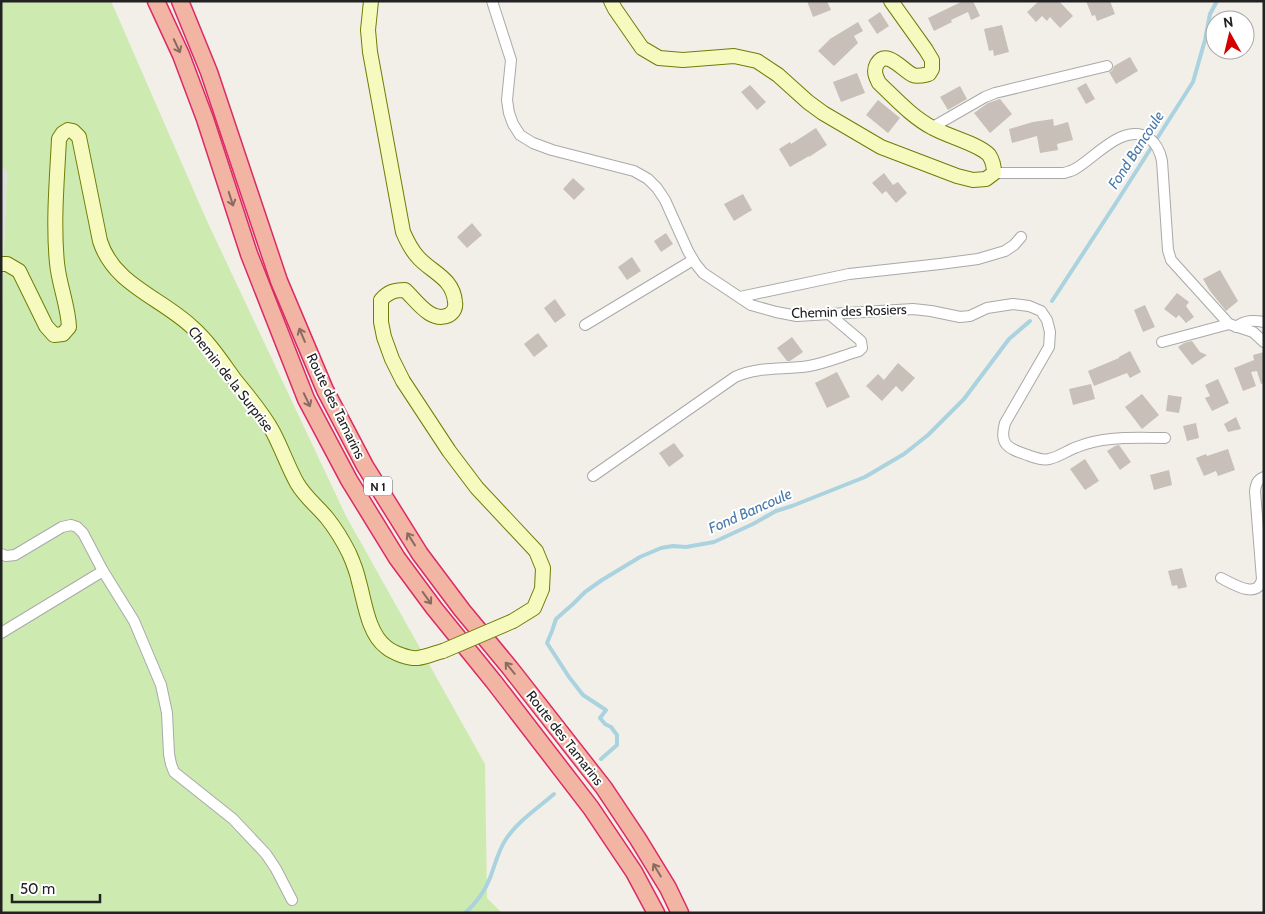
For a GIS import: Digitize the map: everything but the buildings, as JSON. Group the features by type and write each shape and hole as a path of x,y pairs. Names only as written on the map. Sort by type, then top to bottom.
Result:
{"highway":[{"name":"Route des Tamarins","path":"156,1 181,55 205,119 249,254 306,399 349,480 397,558 591,808 634,872 656,913"},
{"name":"Route des Tamarins","path":"180,1 209,72 279,281 325,390 366,466 426,561 462,610 604,788 668,888 680,913"}],"main road":[{"name":"Chemin de la Surprise","path":"1,264 7,264 19,271 46,326 54,335 63,334 69,327 69,316 57,265 55,235 59,139 68,130 73,131 79,137 100,241 110,264 119,274 193,327 259,410 272,430 297,483 309,500 327,518 348,552 366,611 376,636 384,646 394,653 417,658 444,651 513,621 534,608 542,589 543,568 536,551 477,488 449,451 403,381 392,360 384,337 381,322 381,300 386,294 394,290 405,290 426,312 433,316 448,315 456,305 448,284 442,276 418,258 409,246 403,232 370,52 368,30 370,1"},
{"path":"611,1 642,48 659,58 683,60 734,56 757,61 778,75 816,108 881,147 957,176 973,180 986,180 994,173 994,163 988,154 931,128 912,114 879,83 874,69 878,62 883,59 896,62 913,75 929,74 932,69 932,60 926,50 891,1"}],"street":[{"name":"Chemin des Rosiers","path":"492,1 511,60 507,100 508,113 520,135 533,143 552,150 634,171 648,179 657,188 664,200 693,260 704,273 740,297 751,304 797,316 913,309 960,317 970,316 987,308 1013,304 1029,306 1041,310 1047,320 1050,332 1049,347 1005,423 1003,440 1007,446 1015,451 1045,460 1054,458 1077,447 1111,438 1165,438"},
{"path":"931,128 995,93 1107,66"},
{"path":"994,173 1064,173 1074,170 1117,139 1137,134 1147,137 1155,143 1160,151 1162,161 1168,250 1171,260 1233,326 1253,332 1264,342"},
{"path":"740,297 848,274 978,259 1005,251 1021,238"},
{"path":"584,325 693,260"},
{"path":"593,476 735,377 745,372 809,366 862,348 861,341 829,314"},
{"path":"1162,342 1233,326 1250,320 1264,322"},
{"path":"1221,578 1251,590 1261,584 1255,492 1256,483 1264,477"},
{"path":"1,554 6,556 15,555 62,528 71,525 77,527 83,533 103,571 134,621 162,685 167,713 169,754 174,772 233,819 266,854 292,900"},
{"path":"1,633 103,571"}],"shaded area":[{"path":"1,165 7,170 1,331"}],"green space":[{"path":"1,1 111,1 207,221 346,516 485,764 487,898 502,913 1,913 1,331 7,171 1,165"}],"waterway":[{"name":"Fond Bancoule","path":"1052,301 1193,82 1210,14 1217,1"},
{"name":"Fond Bancoule","path":"601,759 617,745 617,735 600,718 606,710 583,695 547,643 556,619 585,592 640,557 661,548 673,546 686,547 714,542 776,511 865,477 904,454 928,435 964,399 1009,339 1030,321"},
{"name":"Fond Bancoule","path":"465,913 485,888 501,848 511,832 554,794"}]}
